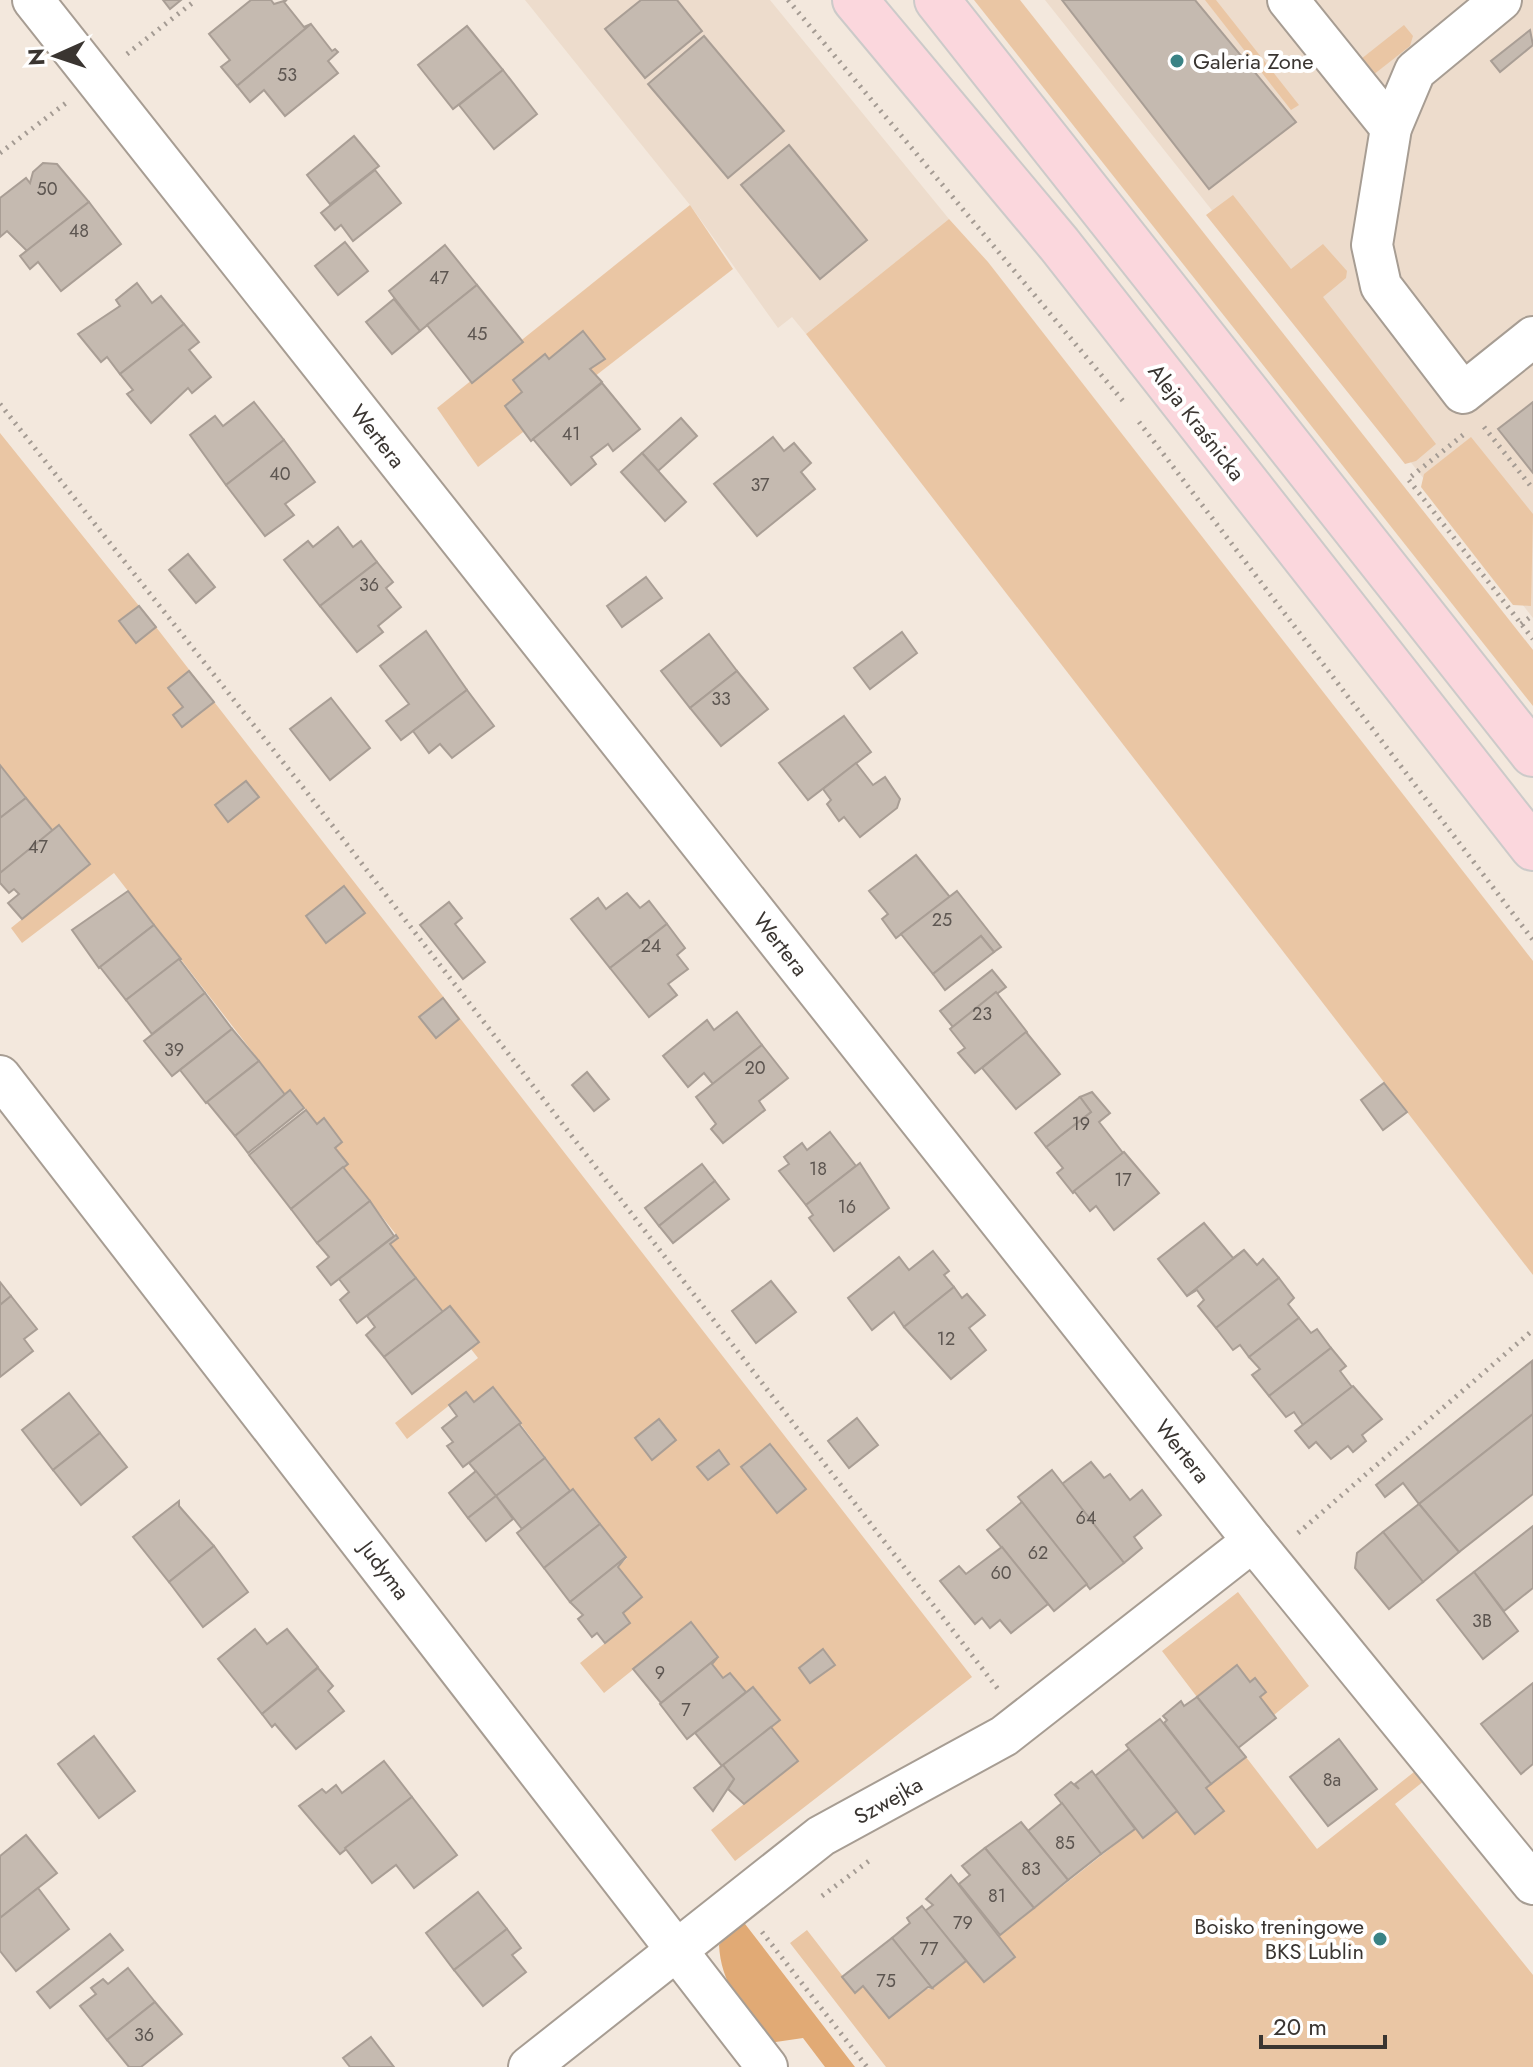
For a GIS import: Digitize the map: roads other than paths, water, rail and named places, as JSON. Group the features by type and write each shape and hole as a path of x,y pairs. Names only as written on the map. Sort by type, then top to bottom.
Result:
{"main road":[{"name":"Aleja Kraśnicka","path":"855,0 1059,244 1533,848"},
{"path":"937,0 1533,754"}],"street":[{"name":"Wertera","path":"33,0 1253,1541 1533,1884"},
{"path":"1288,0 1391,128"},
{"path":"1501,0 1415,71 1391,128 1372,245 1381,286 1463,393 1533,337"},
{"name":"Judyma","path":"0,1076 767,2067"},
{"name":"Szwejka","path":"529,2067 821,1836 1004,1736 1253,1541"}],"place":[{"name":"Galeria Zone","path":"1177,61"},
{"name":"Boisko treningowe BKS Lublin","path":"1380,1939"}]}
